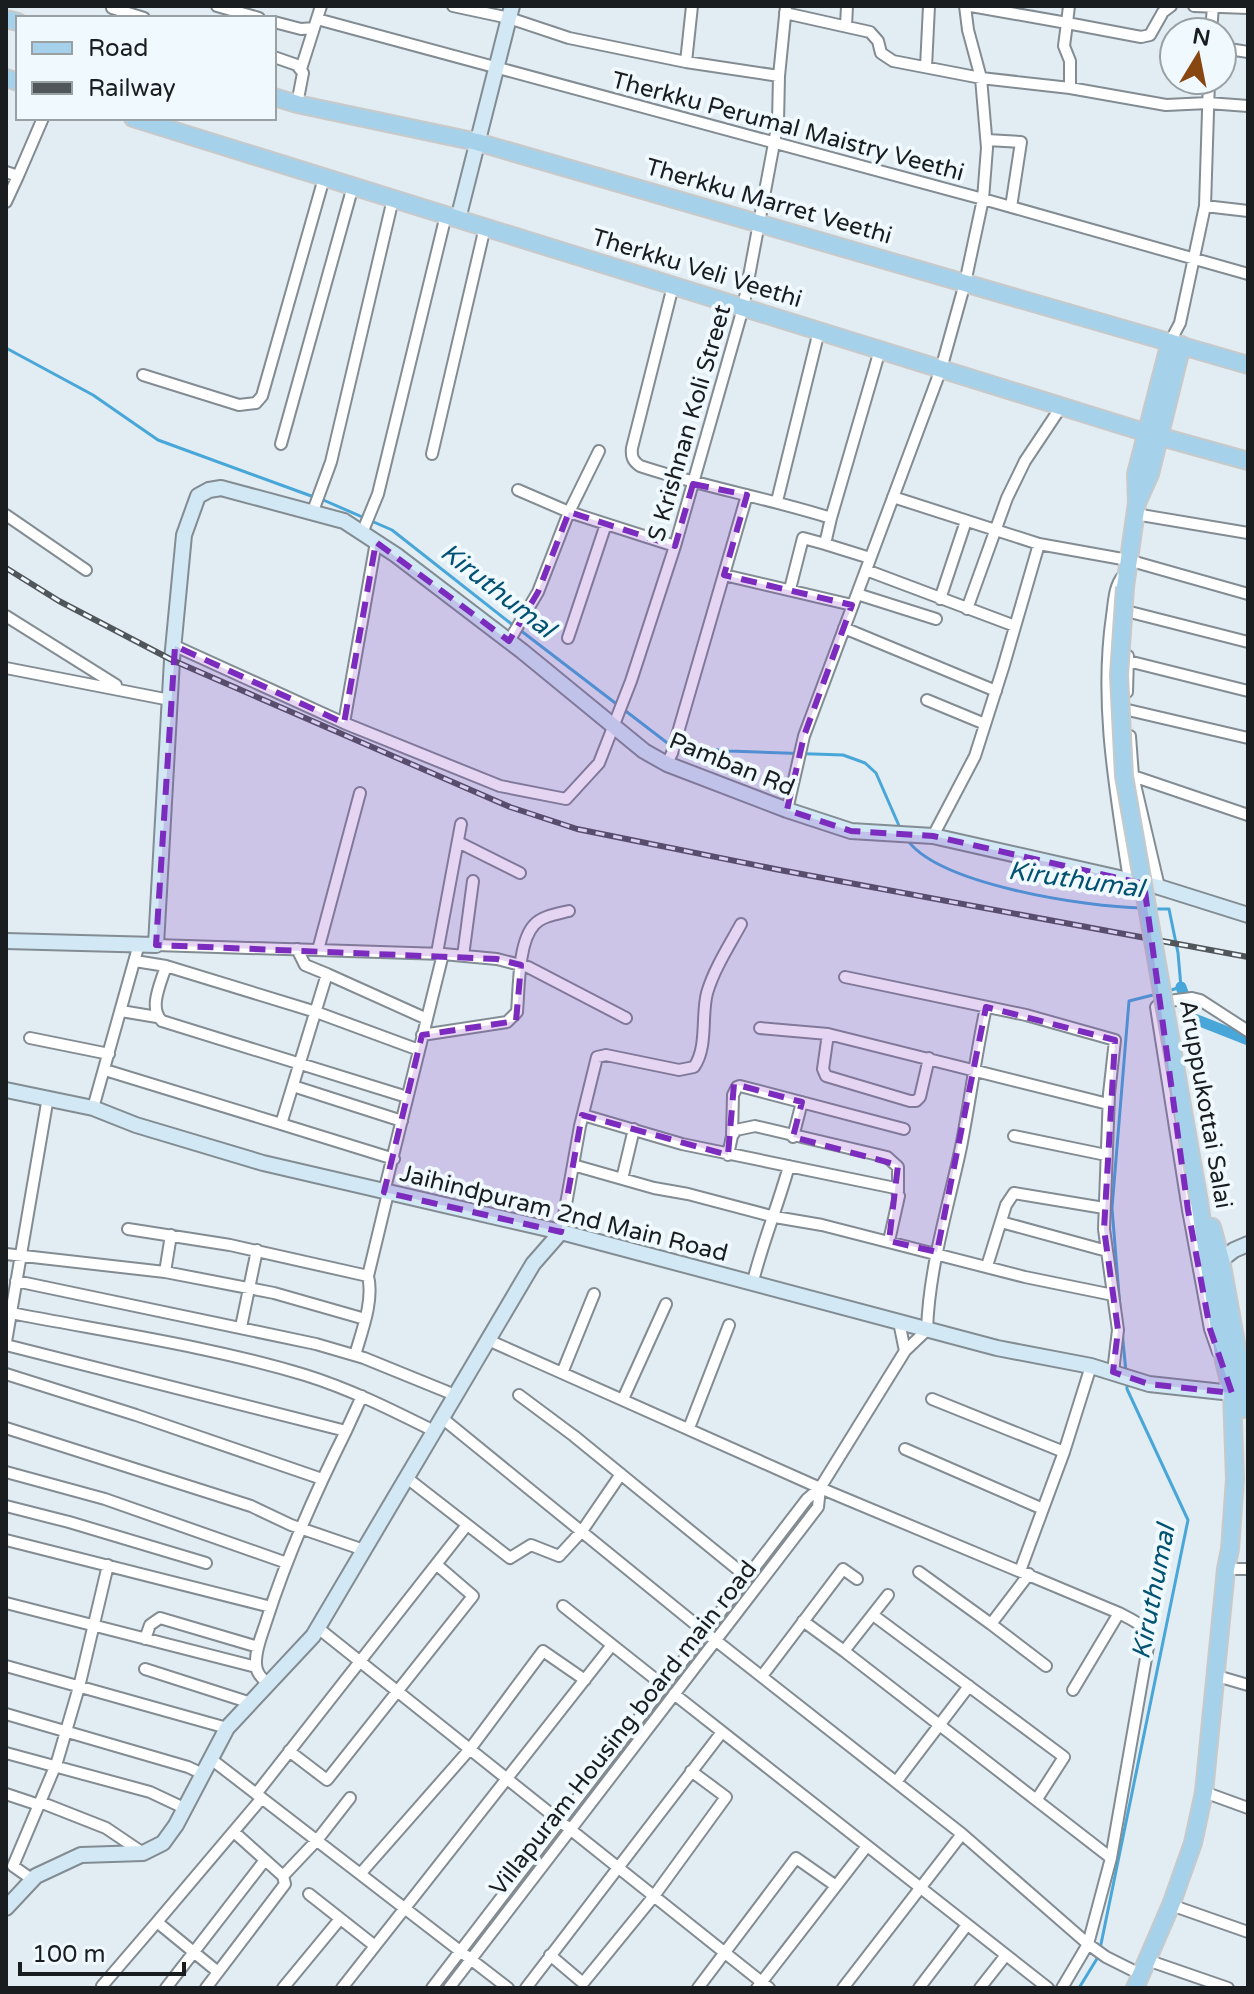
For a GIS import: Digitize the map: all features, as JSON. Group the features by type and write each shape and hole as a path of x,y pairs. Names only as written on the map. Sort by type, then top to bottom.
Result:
{"main road":[{"name":"Therkku Marret Veethi","path":"276,98 477,142 1248,365"},
{"name":"Therkku Veli Veethi","path":"139,120 1152,435 1248,461"},
{"name":"Aruppukottai Salai","path":"1141,1974 1171,1905 1193,1843 1204,1792 1235,1479 1232,1393 1124,776 1119,675 1127,573 1136,508 1150,474 1152,435 1176,344"},
{"path":"1199,1202 1212,1229 1221,1260 1243,1395 1241,1510 1230,1549"}],"street":[{"path":"217,6 252,16"},
{"path":"297,104 303,80 301,69 321,6"},
{"path":"453,6 510,12 569,38 686,62 779,76"},
{"path":"686,62 692,6"},
{"path":"846,26 847,6"},
{"path":"926,67 929,6"},
{"path":"787,810 802,745 941,369 965,283 983,199 987,140 981,78 968,30 968,6 1032,11 1067,23 1141,37 1150,35 1163,12 1171,6"},
{"path":"1069,6 1064,46 1070,61 1070,88"},
{"path":"1194,6 1248,8"},
{"path":"786,10 863,29 875,36 885,58 926,67 1166,105 1208,103 1248,106"},
{"name":"S Krishnan Koli Street","path":"344,723 500,786 566,799 599,763 623,702 675,546 743,308 774,144 786,10"},
{"path":"111,11 135,16"},
{"path":"364,529 372,511 452,217 477,142 510,12"},
{"name":"Therkku Perumal Maistry Veethi","path":"276,23 301,29 316,24 497,68 1248,274"},
{"path":"276,58 301,69"},
{"path":"1176,344 1205,206 1208,96"},
{"path":"6,202 42,120"},
{"path":"987,140 1021,142 1011,207"},
{"path":"6,172 18,176"},
{"path":"143,375 239,405 256,403 262,396 324,178"},
{"path":"281,444 353,186"},
{"path":"314,508 322,491 393,199"},
{"path":"1205,206 1248,211"},
{"path":"432,454 485,227"},
{"path":"673,286 631,456 640,466 693,484 777,501 831,518"},
{"path":"777,501 819,331"},
{"path":"825,544 880,350"},
{"path":"967,609 995,530 1025,461 1061,407"},
{"path":"512,638 538,592 569,512 599,451"},
{"name":"Pamban Rd","path":"156,945 170,700 184,535 198,496 221,488 314,508 364,529 376,542 512,638 614,722 644,751 670,758 787,810 851,831 927,835 1159,887 1248,915"},
{"path":"518,490 569,512 675,546"},
{"path":"670,758 747,495"},
{"path":"893,497 1127,573 1248,594"},
{"path":"1136,508 1248,533"},
{"path":"6,515 86,570"},
{"path":"940,599 966,521"},
{"path":"568,638 606,524"},
{"path":"790,589 803,538 870,558"},
{"path":"175,646 344,723 376,542"},
{"path":"927,835 975,756 1039,544"},
{"path":"866,570 1015,626"},
{"path":"1127,573 1131,585 1128,710 1133,776 1159,887"},
{"path":"1127,573 1117,587 1109,636 1107,686 1112,763 1129,880"},
{"path":"724,575 936,619"},
{"path":"1130,612 1248,642"},
{"path":"6,616 121,688"},
{"path":"844,628 996,691"},
{"path":"1128,661 1248,691"},
{"path":"6,668 170,700"},
{"path":"927,700 985,724"},
{"path":"1128,710 1248,738"},
{"path":"1133,776 1248,815"},
{"path":"318,950 360,793"},
{"path":"364,1358 370,1285 368,1276 427,1019 461,824"},
{"path":"458,842 520,873"},
{"path":"463,956 473,881"},
{"path":"422,1035 513,1019 517,1012 521,965 529,932 535,923 569,911"},
{"path":"108,1565 79,1687 55,1767 10,1865 28,1877 81,1855 163,1843 176,1804 195,1771 211,1759 220,1726 251,1703 318,1628 533,1264 561,1232 597,1057 606,1055 679,1070 696,1064 700,1058 706,996 741,924"},
{"path":"6,941 440,954 497,959 521,965 626,1018"},
{"path":"93,1108 139,944"},
{"path":"297,949 305,965 427,1019"},
{"path":"135,961 166,966 316,1012 419,1050"},
{"path":"157,1017 155,1007 166,966"},
{"path":"281,1124 327,974"},
{"path":"845,977 1026,1015 1115,1040 1108,1104 1104,1208 1118,1330 1113,1372"},
{"path":"1224,1361 1217,1351 1210,1329 1156,1007 1161,1002 1192,998 1200,1000 1248,1031"},
{"path":"927,1330 937,1252 961,1145 972,1070 986,1007"},
{"path":"121,1011 157,1017 407,1097"},
{"path":"760,1028 828,1034 1108,1104"},
{"path":"828,1034 823,1069 826,1076 910,1101 920,1097 929,1058"},
{"path":"30,1038 109,1054"},
{"path":"105,1070 394,1159"},
{"path":"293,1086 402,1121"},
{"path":"728,1155 732,1136 733,1095 737,1087 904,1129"},
{"name":"Jaihindpuram 2nd Main Road","path":"6,1090 93,1108 136,1125 263,1163 561,1232 997,1348 1091,1366 1149,1384 1232,1393"},
{"path":"48,1097 6,1344 341,1429"},
{"path":"793,1137 802,1102"},
{"path":"583,1115 728,1155 891,1186 898,1191"},
{"path":"732,1136 741,1127 755,1126 887,1157 898,1167 898,1191 889,1241"},
{"path":"622,1179 634,1129"},
{"path":"1014,1136 1106,1155"},
{"path":"573,1165 775,1217 1113,1295"},
{"path":"753,1281 789,1166"},
{"path":"987,1266 1006,1205 1014,1193 1104,1208"},
{"path":"1001,1222 1107,1251"},
{"path":"128,1229 257,1250 368,1276"},
{"path":"165,1272 171,1235"},
{"path":"1221,1260 1248,1244"},
{"path":"241,1327 257,1250"},
{"path":"6,1254 165,1272 249,1288 365,1319"},
{"path":"16,1281 241,1327 364,1358 455,1395"},
{"path":"562,1373 594,1294"},
{"path":"623,1399 666,1304"},
{"path":"11,1313 181,1346 304,1375 438,1424 582,1531 962,1834 1106,1957 1141,1974 1228,1988"},
{"path":"899,1322 905,1351"},
{"path":"689,1428 729,1325"},
{"name":"Villapuram Housing board main road","path":"432,1988 807,1499 820,1488 905,1351 927,1330"},
{"path":"488,1340 820,1488 1119,1613 1144,1627 1149,1641 1111,1858 1091,1946 1062,1988"},
{"path":"991,1624 1025,1572 1091,1366"},
{"path":"6,1374 319,1478"},
{"path":"250,1666 282,1562 358,1394"},
{"path":"519,1395 747,1577"},
{"path":"932,1399 1064,1452"},
{"path":"6,1428 251,1506 296,1527 364,1550"},
{"path":"905,1449 1043,1509"},
{"path":"6,1472 105,1499 282,1562"},
{"path":"407,1478 510,1558 531,1545 559,1556 582,1531 621,1474"},
{"name":"Villapuram Housing board main road","path":"449,1988 818,1507 820,1488"},
{"path":"6,1506 206,1563"},
{"path":"102,1986 234,1832 289,1751 467,1525"},
{"path":"6,1540 268,1606"},
{"path":"289,1751 327,1780 473,1596 437,1565"},
{"path":"762,1676 843,1569 857,1579"},
{"path":"1226,1569 1248,1569"},
{"path":"919,1572 1046,1666"},
{"path":"844,1651 888,1595"},
{"path":"6,1603 250,1666 268,1684"},
{"path":"563,1606 664,1686"},
{"path":"1073,1690 1119,1613"},
{"path":"873,1615 1064,1757 1037,1799"},
{"path":"145,1639 150,1625 160,1618 255,1646"},
{"path":"803,1621 941,1724 1111,1858"},
{"path":"318,1628 763,1986 867,1846"},
{"path":"342,1988 612,1645"},
{"path":"361,1873 470,1749 543,1651 585,1680"},
{"path":"6,1666 220,1726"},
{"path":"145,1669 251,1703"},
{"path":"1217,1676 1248,1685"},
{"path":"896,1782 969,1686"},
{"path":"674,1694 1048,1988"},
{"path":"6,1714 195,1771"},
{"path":"526,1988 722,1732"},
{"path":"6,1753 150,1792 176,1804"},
{"path":"211,1759 508,1988"},
{"path":"550,1955 583,1983 654,1896 726,1797 691,1771"},
{"path":"1204,1792 1248,1808"},
{"path":"6,1794 106,1828 134,1846"},
{"path":"283,1876 350,1798"},
{"path":"206,1988 282,1889 285,1880 234,1832"},
{"path":"843,1988 962,1834"},
{"path":"698,1988 796,1858 836,1886"},
{"path":"166,1988 265,1860"},
{"path":"6,1908 28,1877"},
{"path":"309,1894 375,1946"},
{"path":"1171,1905 1248,1932"},
{"path":"283,1988 340,1919"},
{"path":"157,1922 218,1972"},
{"path":"919,1988 967,1925"},
{"path":"980,1988 1006,1955"}],"highlighted area":[{"path":"693,484 747,495 724,575 852,605 804,736 787,810 851,831 933,836 1144,884 1188,1210 1210,1329 1232,1393 1149,1384 1113,1372 1118,1330 1104,1229 1115,1040 986,1007 937,1252 889,1241 898,1165 793,1137 802,1102 734,1084 728,1155 582,1115 561,1232 384,1192 422,1035 516,1021 521,965 497,959 156,945 175,646 344,723 376,542 509,641 538,592 569,512 675,546"}],"waterway":[{"name":"Kiruthumal","path":"6,348 93,395 158,440 314,497"},
{"name":"Kiruthumal","path":"321,499 392,530 514,626"},
{"name":"Kiruthumal","path":"520,630 670,745"},
{"name":"Kiruthumal","path":"677,746 843,755 865,763 876,773 900,828"},
{"name":"Kiruthumal","path":"906,838 923,854 948,869 980,881 1052,898 1142,908"},
{"name":"Kiruthumal","path":"1154,909 1169,909 1178,953 1181,987 1168,991"},
{"path":"1181,987 1192,1018 1248,1040"},
{"name":"Kiruthumal","path":"1121,1320 1112,1208 1129,1001 1157,994"},
{"name":"Kiruthumal","path":"1122,1331 1126,1372"},
{"name":"Kiruthumal","path":"1100,1949 1188,1520 1127,1389 1127,1383"},
{"name":"Kiruthumal","path":"1079,1988 1098,1957"}],"railway":[{"path":"6,568 59,601 172,660 510,807 577,829 1248,957"}]}
